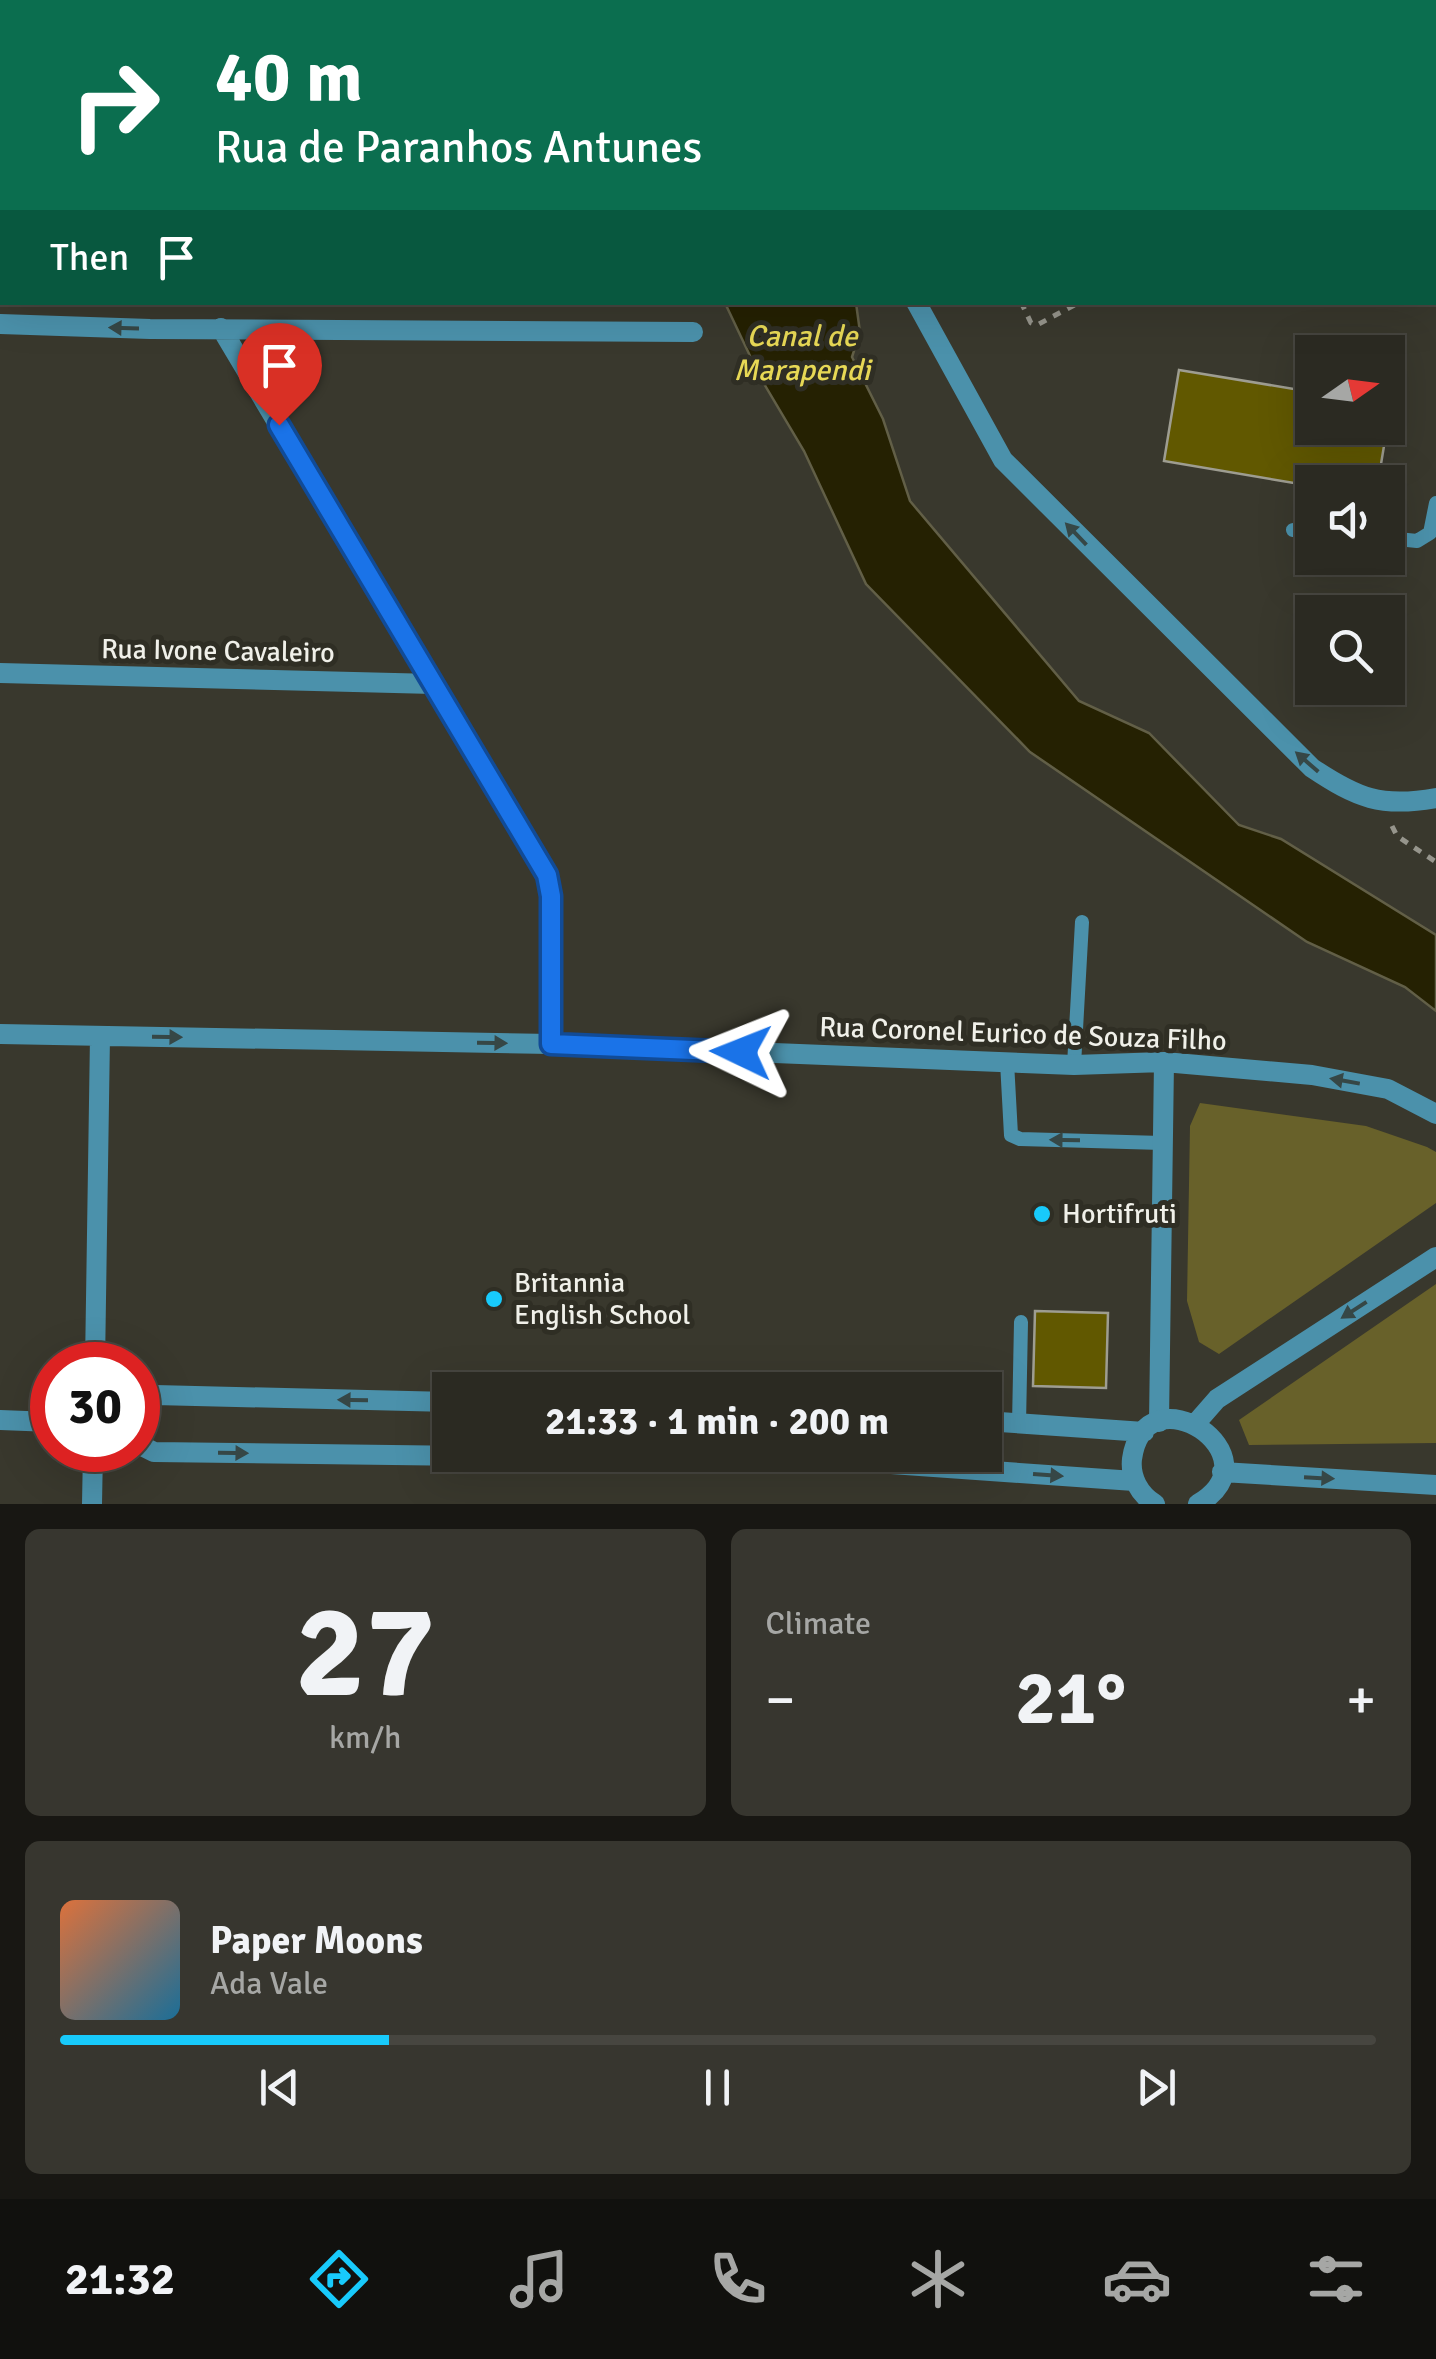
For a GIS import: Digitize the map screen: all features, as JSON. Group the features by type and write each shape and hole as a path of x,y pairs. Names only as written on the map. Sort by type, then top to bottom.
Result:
{"street":[{"path":"918,305 1003,460 1312,768 1356,794 1393,803 1436,798"},
{"path":"0,324 693,332"},
{"path":"222,328 547,875 551,896 551,1044"},
{"name":"Rua Ivone Cavaleiro","path":"0,673 434,684"},
{"name":"Rua Coronel Eurico de Souza Filho","path":"0,1034 551,1044 1074,1064 1164,1062 1312,1076 1388,1089 1436,1114"},
{"path":"94,1342 100,1036"},
{"path":"1150,1503 1134,1480 1131,1464 1135,1446 1152,1427 1164,1062"},
{"path":"1196,1423 1217,1400 1436,1257"},
{"path":"160,1395 432,1402"},
{"path":"1002,1423 1152,1427 1181,1419 1196,1423 1217,1443 1222,1472 1217,1488 1198,1504"},
{"path":"0,1420 30,1421"},
{"path":"160,1452 432,1454"},
{"path":"1002,1470 1134,1480"},
{"path":"92,1504 93,1472"},
{"path":"1222,1472 1436,1485"}],"lane":[{"path":"1405,540 1417,541 1430,532 1436,503"},
{"path":"1074,1064 1082,922"},
{"path":"1008,1062 1010,1135 1020,1139 1162,1143"},
{"path":"1019,1424 1021,1322"}],"path":[{"path":"1256,0 1271,0"},
{"path":"1023,305 1037,325 1074,305"},
{"path":"1393,803 1395,834 1436,862"}],"shaded area":[{"path":"1200,1103 1366,1126 1427,1147 1436,1152 1436,1203 1219,1354 1199,1342 1187,1301 1190,1126"},
{"path":"1436,1284 1436,1443 1249,1445 1239,1420"}],"water":[{"name":"Canal de Marapendi","path":"726,305 856,305 860,332 852,357 883,419 910,501 1079,701 1149,733 1239,825 1281,839 1436,935 1436,1011 1405,987 1307,942 1030,752 866,584 804,451 760,377"}],"building":[{"path":"1179,370 1295,389 1295,445 1384,445 1381,465 1295,465 1295,483 1164,461"},
{"path":"1035,1311 1108,1313 1106,1388 1033,1386"}],"place":[{"name":"Hortifruti","path":"1042,1214"},
{"name":"Britannia English School","path":"494,1299"}],"route":[{"path":"279,425 547,875 551,896 551,1044 741,1052"}]}
